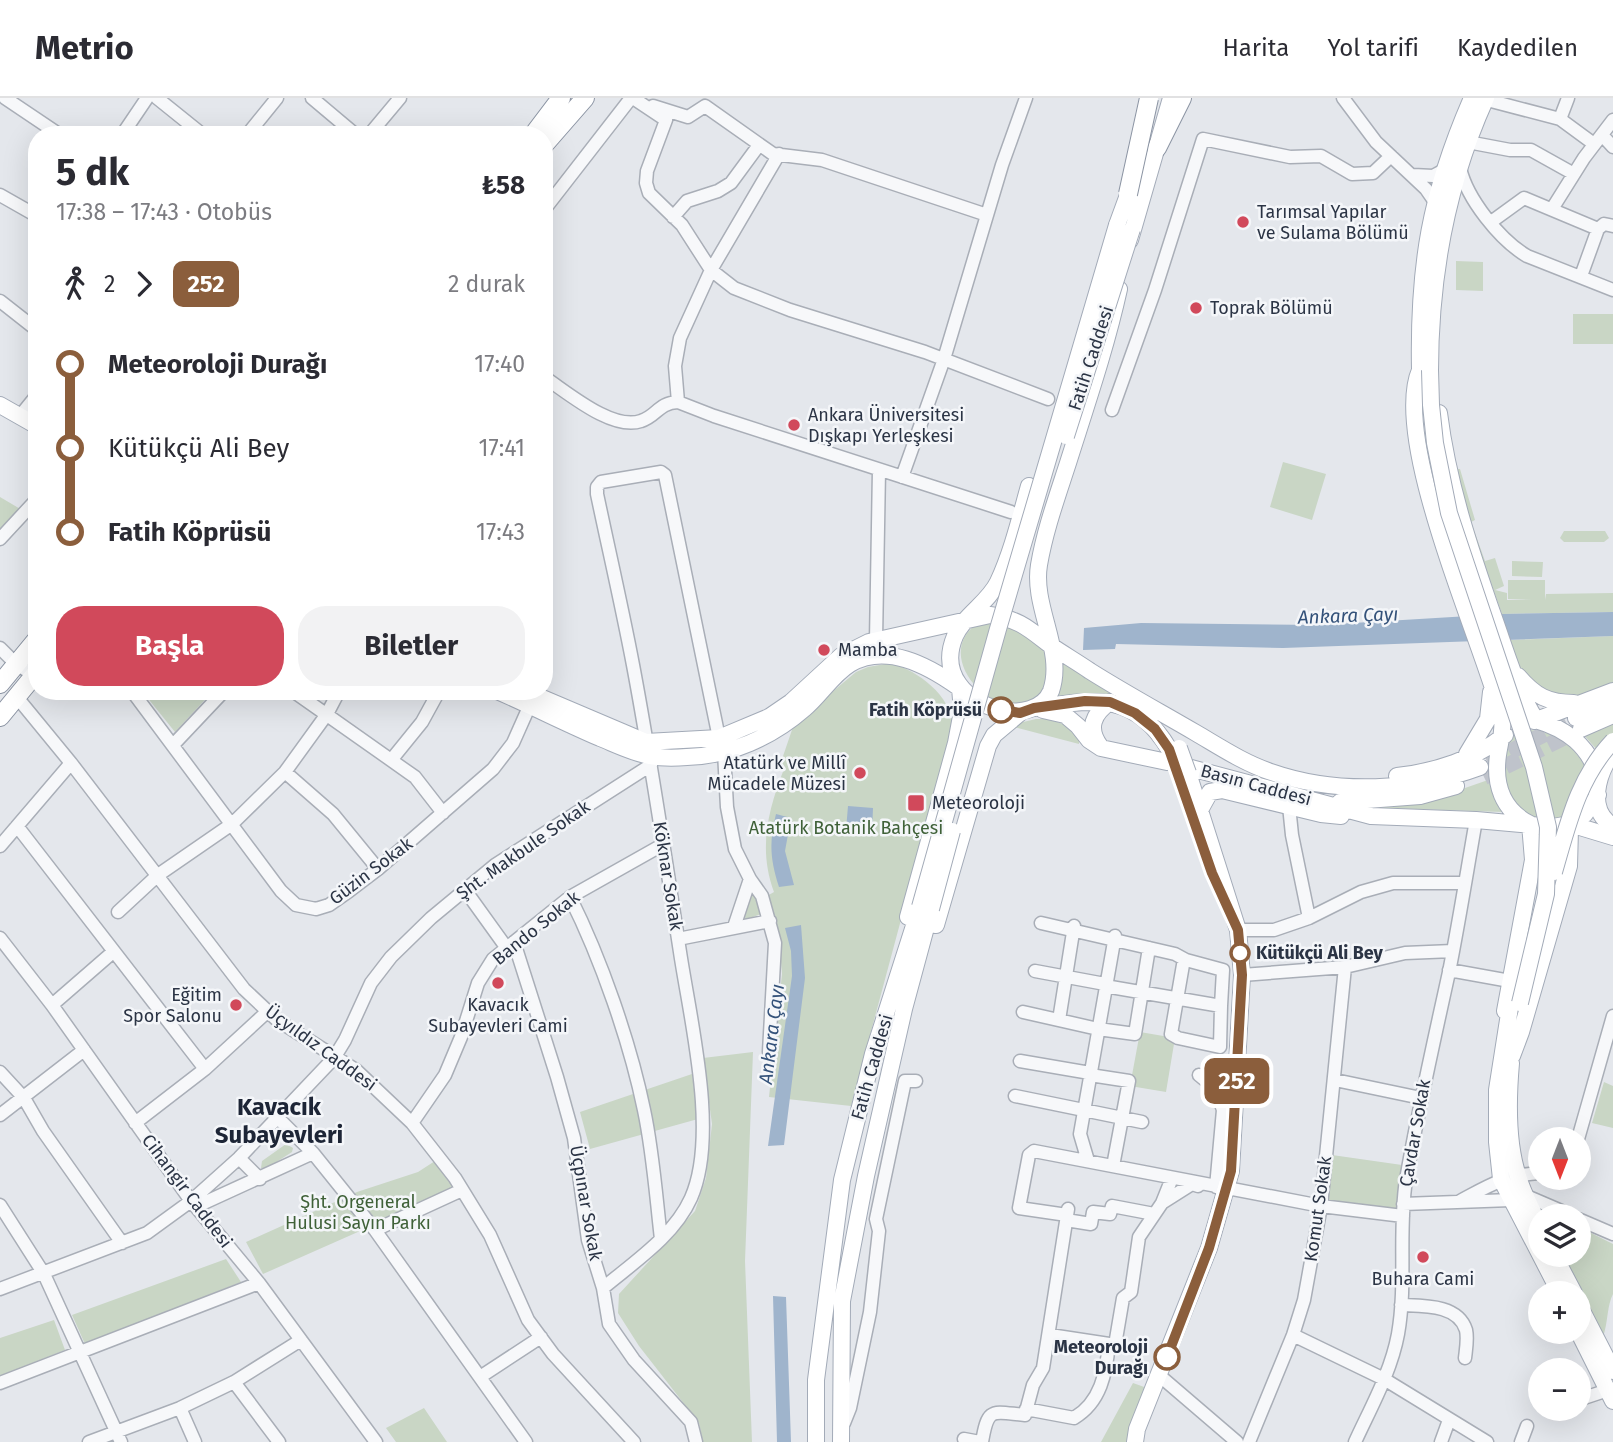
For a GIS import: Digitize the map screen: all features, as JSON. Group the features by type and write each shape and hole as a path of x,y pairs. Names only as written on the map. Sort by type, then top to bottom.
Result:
{"highway":[{"path":"540,126 561,98"},
{"path":"553,127 577,98"},
{"path":"553,135 585,98"},
{"path":"1128,194 1149,98"},
{"path":"1157,148 1182,98"},
{"path":"0,684 28,650"},
{"path":"0,718 28,682"}],"main road":[{"name":"Fatih Caddesi","path":"1125,227 1128,194 1158,98"},
{"name":"Fatih Caddesi","path":"816,1442 816,1380 842,1180 873,1054 925,908 1125,227 1157,148 1171,98"},
{"path":"1472,98 1423,266 1424,430 1443,518 1526,768 1539,816 1542,846 1540,888 1516,1002 1511,1056 1509,1177"},
{"path":"1452,168 1489,99"},
{"path":"894,992 912,902 956,743 962,711 960,688 951,663 955,637 998,582 1086,307 1125,227"},
{"path":"904,1009 929,950 988,746 994,735 1049,695 1055,677 1055,662 1038,576 1046,534 1114,311 1125,227"},
{"path":"1425,370 1435,380 1451,484 1463,528 1521,693 1536,720 1553,725 1573,737 1588,754 1599,778"},
{"path":"1425,370 1415,381 1414,394 1420,457 1458,586 1502,717 1503,737 1497,764 1499,791 1508,807 1530,824 1533,841 1533,863 1522,926 1504,1006 1506,1025 1497,1090 1497,1142 1509,1177 1555,1281"},
{"path":"1425,370 1435,443 1449,513 1542,797 1548,827 1546,894"},
{"path":"0,405 28,421"},
{"path":"722,745 791,702 841,656 876,640 990,615 1010,618 1025,625 1050,645"},
{"name":"Basın Caddesi","path":"1050,645 1113,685 1242,759"},
{"path":"529,700 649,754 722,745 745,746 805,708 849,665 872,656 894,656 932,669 984,704 1065,715 1088,740 1101,748"},
{"path":"1512,669 1538,695 1579,717"},
{"path":"1464,759 1488,719 1491,706 1489,677"},
{"path":"1113,685 1163,726 1199,810 1238,930 1242,975 1231,1171 1216,1188 1209,1248 1135,1442"},
{"path":"1579,717 1613,691"},
{"path":"1027,710 1085,701 1110,702 1124,706 1155,729 1178,762 1212,873 1238,930"},
{"path":"1101,748 1094,738 1092,727 1095,717 1110,702"},
{"path":"1579,717 1613,703"},
{"path":"1242,759 1325,775 1368,777 1429,771 1464,759 1503,737 1512,728 1536,720 1613,715"},
{"path":"1506,1025 1516,1002 1546,894 1580,789 1593,765 1613,741"},
{"name":"Basın Caddesi","path":"1101,748 1178,762 1321,802"},
{"path":"1613,752 1599,778 1598,795 1598,808 1605,821 1613,826"},
{"path":"1242,759 1273,773 1329,784 1363,786 1421,784 1482,772 1420,796 1371,802 1321,802"},
{"path":"1199,810 1210,792 1222,790 1339,816 1476,820 1545,827 1570,824 1613,837"},
{"path":"1570,824 1585,814 1598,795"},
{"path":"1321,802 1371,816"},
{"path":"1511,1056 1524,1021 1568,867 1570,824"},
{"path":"1533,863 1544,854 1553,855 1566,860 1568,867"},
{"name":"Fatih Caddesi","path":"841,1436 842,1301 866,1176 925,908"},
{"path":"1518,1198 1528,1211"},
{"path":"1591,1328 1613,1371"},
{"path":"1584,1344 1610,1395"}],"street":[{"path":"5,98 47,126"},
{"path":"128,126 147,98"},
{"path":"157,98 192,126"},
{"path":"254,126 277,98"},
{"path":"312,98 345,126"},
{"path":"377,126 400,98"},
{"path":"902,477 944,359 987,215 1026,98"},
{"path":"1343,98 1376,142 1441,205 1463,202 1480,207"},
{"path":"1560,119 1568,98"},
{"path":"634,99 688,117 708,102 773,154 822,160 987,215"},
{"path":"553,199 634,99"},
{"path":"634,99 666,120 647,171 649,193 682,225 711,270 734,288 790,310 944,359 1048,399"},
{"path":"1489,99 1560,119 1613,146"},
{"path":"1552,209 1613,120"},
{"path":"1112,410 1155,290 1203,138 1290,157 1321,156 1352,174 1373,173 1391,156"},
{"path":"1473,143 1510,150 1531,150 1574,174"},
{"path":"673,216 687,201 718,191 731,183 759,145"},
{"path":"678,402 675,366 680,338 711,270 779,154"},
{"path":"1413,176 1433,176 1452,168 1502,238 1514,248 1527,256 1613,290"},
{"path":"0,195 28,211"},
{"path":"1491,222 1524,198 1598,229"},
{"path":"1581,276 1598,229 1604,224 1613,226"},
{"path":"0,301 28,323"},
{"path":"553,383 605,416 627,423 645,420 663,404 678,402 1011,512"},
{"path":"20,416 28,406"},
{"path":"876,640 879,470"},
{"name":"Köknar Sokak","path":"603,1288 674,1225 691,1198 699,1167 702,1136 700,1082 664,844 631,652 597,494 597,486 601,482 650,473 661,472 665,475 722,745"},
{"path":"0,539 28,509"},
{"path":"0,648 16,664 28,669"},
{"name":"Üçyıldız Caddesi","path":"16,696 71,763 244,989 278,1020 356,1070 412,1123 462,1190 489,1235 523,1309 541,1337 553,1354 634,1442"},
{"name":"Güzin Sokak","path":"139,700 281,891 302,908 317,909 329,905 378,869 493,769 513,743 527,700"},
{"path":"173,745 216,700"},
{"path":"306,700 415,777 443,813"},
{"path":"118,912 158,875 232,824 285,772 334,700"},
{"path":"391,759 422,722 434,700"},
{"path":"722,745 727,807 735,849 762,896 775,943 769,1052"},
{"name":"Şht. Makbule Sokak","path":"0,1289 147,1233 191,1201 239,1158 334,1058 371,983 391,957 495,865 554,826 649,754"},
{"path":"0,846 71,763"},
{"path":"285,772 333,814 378,869"},
{"path":"1289,806 1292,835 1309,918"},
{"name":"Çavdar Sokak","path":"1355,1442 1384,1379 1398,1335 1403,1210 1421,1098 1449,970 1476,820"},
{"path":"17,826 205,1069"},
{"name":"Bando Sokak","path":"412,1123 444,1075 461,1037 478,983 493,959 570,897 664,844"},
{"path":"734,927 750,879"},
{"path":"1238,930 1274,930 1309,918 1361,892 1393,883 1465,883"},
{"name":"Üçpınar Sokak","path":"465,890 510,945 557,1077 574,1138 588,1240 603,1288 610,1324 634,1360 691,1422 696,1442"},
{"path":"570,897 585,926 629,1050 645,1112 661,1239"},
{"path":"678,939 769,922"},
{"path":"1041,923 1115,938 1223,970 1220,1047 1171,1034 1184,959"},
{"path":"1059,1020 1073,928"},
{"name":"Cihangir Caddesi","path":"0,938 52,1005 191,1201 260,1283 376,1442"},
{"path":"1088,1161 1080,1134 1115,938"},
{"path":"1023,1012 1098,1029 1135,1034 1149,948"},
{"path":"1242,975 1345,967 1405,953 1452,951"},
{"path":"52,1005 113,952"},
{"name":"Komut Sokak","path":"1249,1442 1293,1335 1304,1300 1321,1206 1345,967"},
{"path":"1449,970 1510,981"},
{"path":"1035,971 1221,1006"},
{"path":"135,1123 205,1069 268,1011"},
{"path":"1581,1127 1613,1016"},
{"path":"0,1115 84,1050"},
{"path":"1020,1061 1129,1081 1113,1166"},
{"path":"0,1072 23,1098 122,1243"},
{"path":"1199,1075 1216,1089 1223,1110 1216,1188"},
{"path":"1335,1080 1421,1098"},
{"path":"841,1436 850,1408 870,1312 879,1231 876,1219 905,1081 916,1081"},
{"path":"1015,1096 1142,1122"},
{"path":"278,1118 313,1153 375,1230 526,1442"},
{"path":"1216,1188 1034,1151 1030,1155 1020,1204 1067,1214 1091,1224 1093,1212 1110,1214 1112,1206 1158,1209 1192,1184 1321,1206 1403,1210 1518,1198 1536,1204"},
{"path":"191,1201 206,1202 313,1153"},
{"path":"239,1158 260,1179"},
{"path":"1457,1203 1509,1177 1528,1174"},
{"path":"1049,1335 1115,1345 1123,1298 1131,1292 1139,1237 1158,1209 1172,1178"},
{"path":"375,1230 462,1190"},
{"path":"0,1205 44,1274 119,1437"},
{"path":"964,1439 981,1442 986,1420 996,1412 1025,1415 1033,1385 1044,1368 1067,1214"},
{"path":"1591,1225 1613,1234"},
{"path":"0,1383 260,1283"},
{"path":"1401,1305 1427,1306 1453,1314 1465,1327 1465,1359"},
{"path":"1293,1335 1384,1379 1487,1442"},
{"path":"480,1377 541,1337"},
{"path":"89,1442 119,1437 180,1408 234,1382 301,1340"},
{"path":"1027,1409 1074,1418 1085,1411 1106,1376 1109,1344"},
{"path":"1160,1376 1237,1442"},
{"path":"234,1382 279,1442"},
{"path":"1591,1398 1610,1395"},
{"path":"180,1408 195,1442"},
{"path":"1441,1442 1449,1420"},
{"path":"1521,1442 1527,1426"}],"green space":[{"path":"1456,261 1483,262 1483,291 1456,290"},
{"path":"1573,314 1613,314 1613,344 1573,344"},
{"path":"1283,462 1326,474 1312,520 1270,507"},
{"path":"1456,469 1460,469 1475,520 1471,522 1485,561 1495,558 1504,586 1495,590 1507,593 1507,600 1532,600 1508,599 1508,580 1545,580 1545,600 1546,594 1613,593 1613,612 1502,614 1466,513"},
{"path":"0,497 22,510 0,533"},
{"path":"1564,531 1605,531 1609,538 1604,542 1564,542 1560,538"},
{"path":"1512,561 1543,562 1542,577 1512,576"},
{"path":"980,622 1008,624 1045,648 1050,675 1037,697 1020,704 1002,703 986,695 973,682 964,667 961,651 966,635"},
{"path":"1613,636 1613,684 1572,699 1560,699 1535,686 1518,666 1509,640"},
{"path":"1062,659 1115,695 1091,694 1054,702 1061,678"},
{"name":"Atatürk Botanik Bahçesi","path":"891,663 922,678 940,695 951,715 953,726 851,1106 769,1097 782,974 779,937 767,896 774,892 769,876 766,845 773,799 784,769 781,762 794,724 856,672"},
{"path":"149,700 205,700 175,732"},
{"path":"1036,719 1049,719 1074,728 1079,744 1014,727"},
{"path":"1613,720 1613,734 1598,751 1582,733"},
{"path":"1531,730 1549,734 1565,743 1578,755 1587,771 1569,818 1545,822 1522,813 1512,800 1503,776 1507,742 1516,734"},
{"path":"1488,780 1502,812 1359,807 1445,795"},
{"path":"754,891 761,914 742,921 749,893"},
{"path":"1140,1032 1175,1038 1166,1092 1130,1086"},
{"path":"753,1052 745,1261 752,1442 703,1442 699,1423 639,1346 618,1313 619,1294 695,1211 706,1178 712,1124 703,1058"},
{"path":"692,1074 698,1119 590,1149 580,1112"},
{"path":"1604,1082 1613,1086 1613,1128 1592,1123"},
{"path":"286,1144 293,1148 292,1152 267,1168 261,1168 262,1161"},
{"path":"1332,1155 1402,1165 1398,1206 1391,1211 1327,1201"},
{"name":"Şht. Orgeneral Hulusi Sayın Parkı","path":"435,1161 452,1186 446,1193 263,1274 246,1242 357,1192 418,1172"},
{"path":"1591,1233 1613,1244 1613,1294 1603,1337 1591,1312 1591,1281 1576,1281 1570,1267 1591,1267"},
{"path":"226,1259 241,1282 85,1344 72,1315"},
{"path":"54,1320 65,1350 0,1376 0,1338"},
{"path":"1133,1383 1147,1388 1130,1442 1101,1442"},
{"path":"424,1408 447,1442 396,1442 386,1428"}],"water":[{"path":"1613,612 1613,636 1283,648 1116,644 1115,649 1083,650 1084,628 1141,623 1320,625 1502,614"},
{"path":"848,806 873,808 872,832 859,828 846,830"},
{"path":"776,814 791,818 785,851 794,885 779,887 776,877 772,859 772,833"},
{"path":"801,925 805,978 784,1145 768,1146 792,976 791,951 785,928"},
{"path":"773,1296 786,1297 791,1442 777,1442"}],"tunnel":[{"path":"1488,763 1576,718"},
{"path":"1484,777 1579,730"}],"bus line":[{"name":"252","path":"1001,710 1020,713 1034,708 1085,701 1110,702 1124,706 1155,729 1169,749 1212,873 1238,930 1242,975 1231,1171 1209,1248 1167,1357"}],"place":[{"name":"Tarımsal Yapılar ve Sulama Bölümü","path":"1243,222"},
{"name":"Toprak Bölümü","path":"1196,308"},
{"name":"Ankara Üniversitesi Dışkapı Yerleşkesi","path":"794,425"},
{"name":"Mamba","path":"824,650"},
{"name":"Fatih Köprüsü","path":"1001,710"},
{"name":"Atatürk ve Millî Mücadele Müzesi","path":"860,773"},
{"name":"Meteoroloji","path":"916,803"},
{"name":"Kütükçü Ali Bey","path":"1240,953"},
{"name":"Kavacık Subayevleri Cami","path":"498,983"},
{"name":"Eğitim Spor Salonu","path":"236,1005"},
{"name":"Buhara Cami","path":"1423,1257"},
{"name":"Meteoroloji Durağı","path":"1167,1357"}],"district":[{"name":"Kavacık Subayevleri","path":"279,1121"}],"water label":[{"name":"Ankara Çayı","path":"1348,615"},
{"name":"Ankara Çayı","path":"771,1034"}]}
